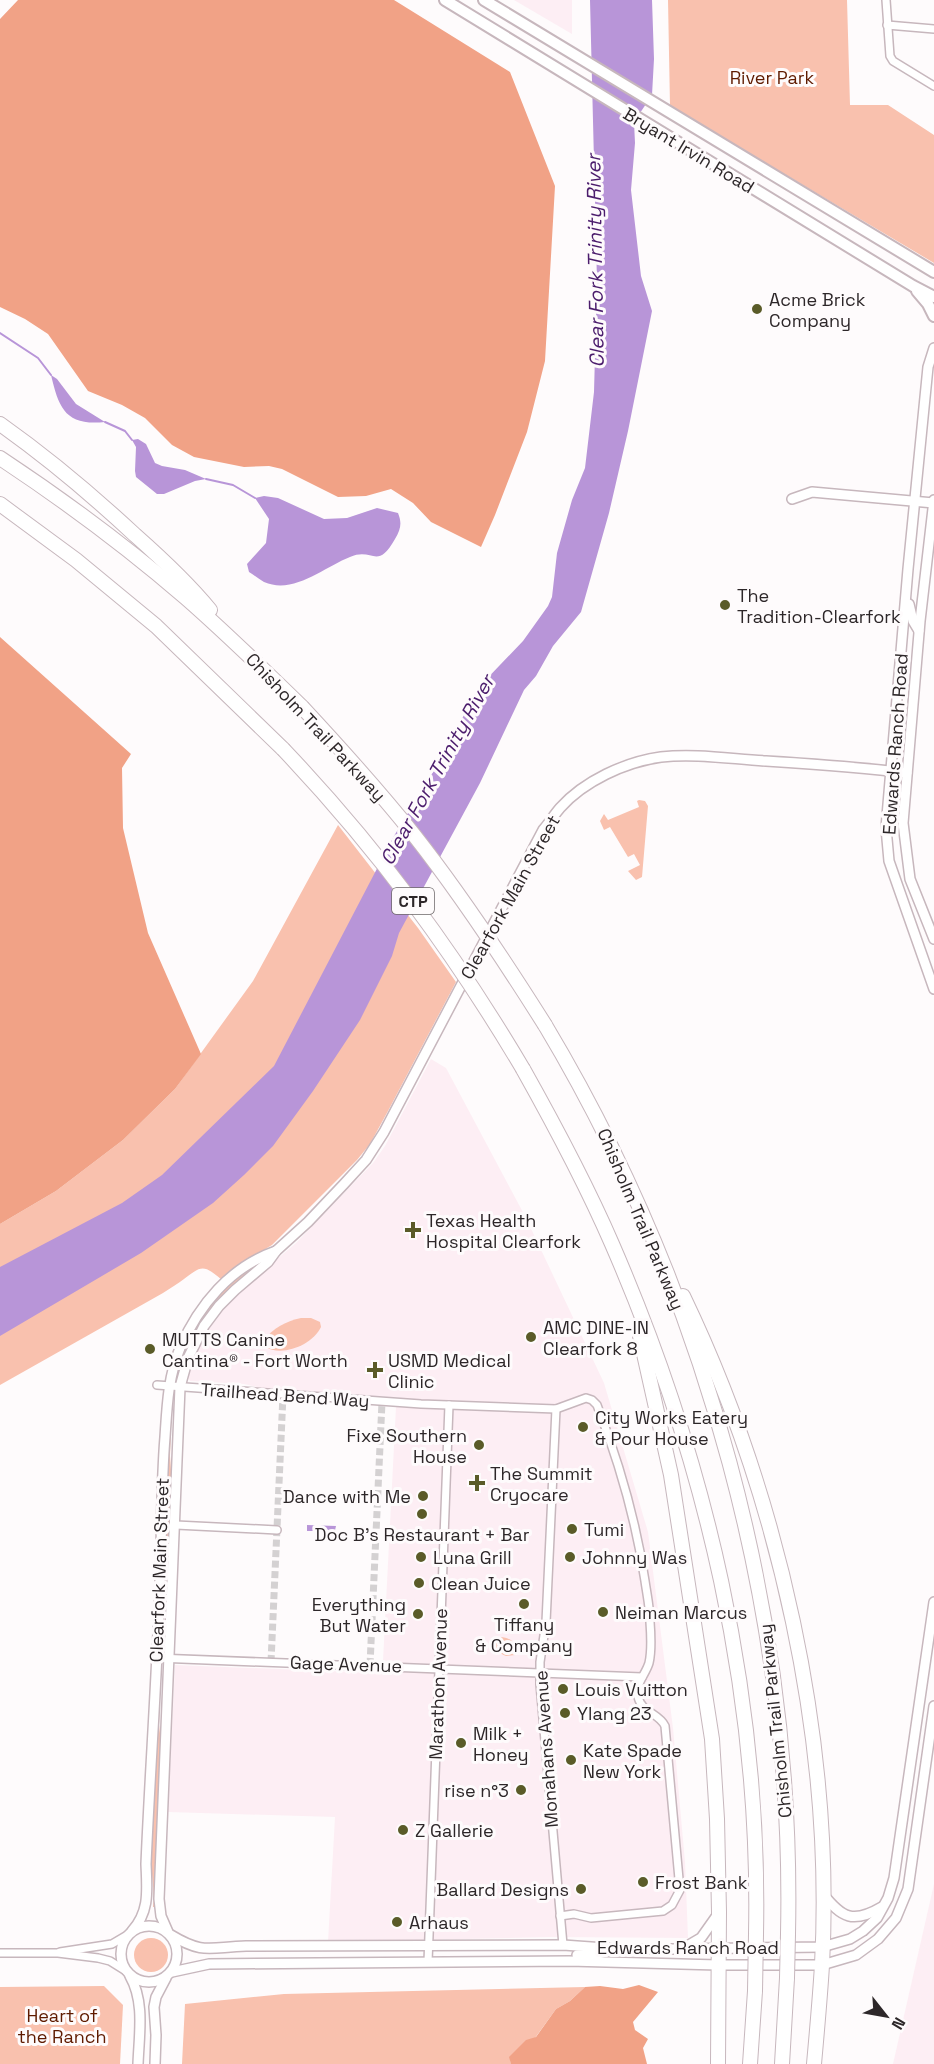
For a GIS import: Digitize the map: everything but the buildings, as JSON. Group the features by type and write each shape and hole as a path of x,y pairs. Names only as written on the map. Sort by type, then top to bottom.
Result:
{"highway":[{"path":"0,424 75,482 151,549 199,597 240,646"},
{"name":"Chisholm Trail Parkway","path":"0,458 111,537 186,598 240,646 302,707 357,767 421,844 472,913 545,1025 596,1114 631,1185 687,1327 730,1465 748,1540 769,1651 782,1748 789,1869 787,1978 782,2064"},
{"name":"Chisholm Trail Parkway","path":"0,504 76,560 164,634 283,749 349,820 414,902 466,976 523,1069 568,1151 625,1275 663,1374 689,1456 733,1636 752,1798 757,1897 755,1991 750,2064"},
{"path":"0,516 76,560"},
{"path":"631,1185 704,1339 751,1467 769,1525 793,1624 809,1720 818,1804 822,1965 814,2064"},
{"path":"625,1275 667,1453 709,1719 717,1819 718,2064"}],"main road":[{"name":"Bryant Irvin Road","path":"445,0 685,148 934,297"},
{"name":"Bryant Irvin Road","path":"484,0 932,270"},
{"path":"913,286 934,315"}],"street":[{"path":"886,0 890,56 893,61 934,86"},
{"path":"887,25 934,29"},
{"name":"Edwards Ranch Road","path":"934,348 928,367 886,828 889,861 934,989"},
{"path":"792,499 812,492 934,501"},
{"name":"Edwards Ranch Road","path":"934,501 919,631 903,823 910,879 934,939"},
{"path":"907,584 913,621 919,631"},
{"name":"Clearfork Main Street","path":"170,1934 161,1916 159,1899 180,1388 188,1358 204,1326 219,1306 268,1262 276,1251 308,1222 366,1160 384,1132 543,830 560,808 576,793 597,779 628,766 659,757 700,757 907,773"},
{"path":"908,919 924,912"},
{"name":"Clearfork Main Street","path":"131,1933 143,1917 147,1900 162,1470 168,1386 180,1349 206,1302 232,1275 251,1262 276,1251"},
{"name":"Trailhead Bend Way","path":"157,1385 449,1405 556,1409 582,1398 592,1400 597,1405 628,1498 641,1555 650,1620 650,1659 638,1688 641,1703 660,1718 665,1726 681,1890 678,1898 663,1911 591,1918 574,1914 560,1916"},
{"name":"Marathon Avenue","path":"428,1962 449,1405"},
{"name":"Monahans Avenue","path":"556,1409 546,1622 540,1672 563,1945"},
{"path":"176,1525 277,1530"},
{"name":"Edwards Ranch Road","path":"170,1934 189,1946 200,1949 246,1946 563,1945 619,1949 719,1949 835,1945 863,1931 877,1918 894,1878 934,1602"},
{"name":"Gage Avenue","path":"157,1658 439,1667 642,1677"},
{"name":"Edwards Ranch Road","path":"169,1975 209,1964 569,1961 822,1965 856,1955 878,1939 896,1918 908,1889 934,1706"},
{"path":"822,1893 836,1910 848,1916 859,1917 884,1906"},
{"path":"680,1949 701,1938 719,1912"},
{"path":"58,1953 112,1944 144,1926 151,1925 170,1934 178,1950 178,1958 156,1997 154,2007 155,2064"},
{"path":"131,1933 122,1948 121,1956 135,1988 139,2007 138,2064"},
{"path":"520,1961 556,1954 563,1945"},
{"path":"569,1961 575,1956 595,1955 619,1949"},
{"path":"0,1953 58,1953 105,1959 146,1983 169,1975"}],"shaded area":[{"path":"18,0 394,0 510,72 555,186 545,361 527,432 481,547 431,522 413,503 391,489 366,496 338,497 282,469 269,466 244,467 194,457 172,445 145,418 122,405 88,391 48,334 0,307 0,19"},
{"path":"514,0 572,0 572,34"},
{"path":"0,637 131,754 122,768 123,828 148,933 201,1054 175,1089 123,1140 56,1191 0,1224"},
{"path":"431,1059 446,1068 526,1218 604,1383 648,1532 673,1728 685,1862 688,1938 549,1937 328,1942 335,1817 168,1812 175,1665 381,1673 396,1407 402,1398 261,1388 244,1384 190,1381 188,1377 191,1360 199,1342 223,1305 296,1243 373,1163 385,1146"},
{"path":"934,1884 934,2064 893,2064"},
{"path":"639,1985 658,1992 633,2022 635,2030 648,2039 643,2048 647,2064 511,2064 509,2057 526,2040 536,2037 556,2009 570,2001 585,1987 623,1989"}],"green space":[{"name":"River Park","path":"668,0 847,0 850,105 888,105 934,135 934,263 670,106"},
{"path":"637,801 645,801 648,806 642,877 636,880 628,871 640,865 634,854 628,857 610,827 604,830 600,821 604,814 608,820 639,807"},
{"path":"338,825 418,928 456,982 370,1144 357,1160 272,1245 245,1261 222,1280 207,1269 199,1269 163,1293 0,1385 0,1224 56,1191 123,1140 175,1089 253,981"},
{"path":"246,1270 249,1273 223,1298 184,1357 208,1308 225,1288"},
{"path":"301,1318 311,1318 320,1322 321,1327 311,1339 288,1350 272,1350 265,1347 264,1341 267,1336 285,1323"},
{"path":"170,1403 172,1404 170,1456 173,1497 170,1589 167,1589 164,1549"},
{"path":"500,1637 513,1642 517,1650 515,1655 506,1656 497,1650 494,1640"},
{"path":"161,1669 159,1725 163,1758 155,1907 153,1907 152,1810"},
{"path":"151,1938 163,1943 168,1955 163,1967 151,1972 139,1967 134,1955 139,1943"},
{"name":"Heart of the Ranch","path":"104,1986 123,2005 120,2064 0,2064 0,1987"},
{"path":"585,1987 570,2001 556,2009 535,2038 510,2057 511,2064 182,2064 185,2004 284,1994"}],"water":[{"name":"Clear Fork Trinity River","path":"590,0 652,0 654,59 652,95 634,122 635,143 631,190 641,276 652,311 609,513 581,612 553,646 536,676 524,690 480,783 399,933 392,956 360,1020 273,1146 213,1203 141,1253 0,1336 0,1267 122,1203 162,1175 274,1066 394,836 441,759 478,688 523,641 552,597 557,553 572,500 585,468 594,392 597,282"},
{"path":"51,375 57,379 76,404 105,422 81,421 66,413 57,397"},
{"path":"138,439 146,444 155,463 185,470 206,479 195,481 164,494 157,494 136,477 136,447 132,440"},
{"path":"264,496 278,498 324,519 347,518 377,508 398,513 400,529 384,554 350,557 298,582 275,585 264,582 249,572 247,564 266,543 269,519 255,498"},
{"path":"307,1525 336,1526 333,1539 321,1539 321,1531 307,1531"}],"waterway":[{"path":"0,333 38,358 51,375"},
{"path":"105,422 125,431 132,440"},
{"path":"206,479 233,485 255,498"}],"tunnel":[{"path":"271,1662 283,1395"},
{"path":"370,1665 382,1402"}],"place":[{"name":"Acme Brick Company","path":"757,309"},
{"name":"The Tradition-Clearfork","path":"725,605"},
{"name":"Texas Health Hospital Clearfork","path":"413,1230"},
{"name":"AMC DINE-IN Clearfork 8","path":"531,1337"},
{"name":"MUTTS Canine Cantina® - Fort Worth","path":"150,1349"},
{"name":"USMD Medical Clinic","path":"375,1370"},
{"name":"City Works Eatery & Pour House","path":"583,1427"},
{"name":"Fixe Southern House","path":"479,1445"},
{"name":"The Summit Cryocare","path":"477,1483"},
{"name":"Dance with Me","path":"423,1496"},
{"name":"Doc B’s Restaurant + Bar","path":"422,1514"},
{"name":"Tumi","path":"572,1529"},
{"name":"Luna Grill","path":"421,1557"},
{"name":"Johnny Was","path":"570,1557"},
{"name":"Clean Juice","path":"419,1583"},
{"name":"Tiffany & Company","path":"524,1604"},
{"name":"Neiman Marcus","path":"603,1612"},
{"name":"Everything But Water","path":"418,1614"},
{"name":"Louis Vuitton","path":"563,1689"},
{"name":"Ylang 23","path":"565,1713"},
{"name":"Milk + Honey","path":"461,1743"},
{"name":"Kate Spade New York","path":"571,1760"},
{"name":"rise n°3","path":"521,1790"},
{"name":"Z Gallerie","path":"403,1830"},
{"name":"Frost Bank","path":"643,1882"},
{"name":"Ballard Designs","path":"581,1889"},
{"name":"Arhaus","path":"397,1922"}]}
